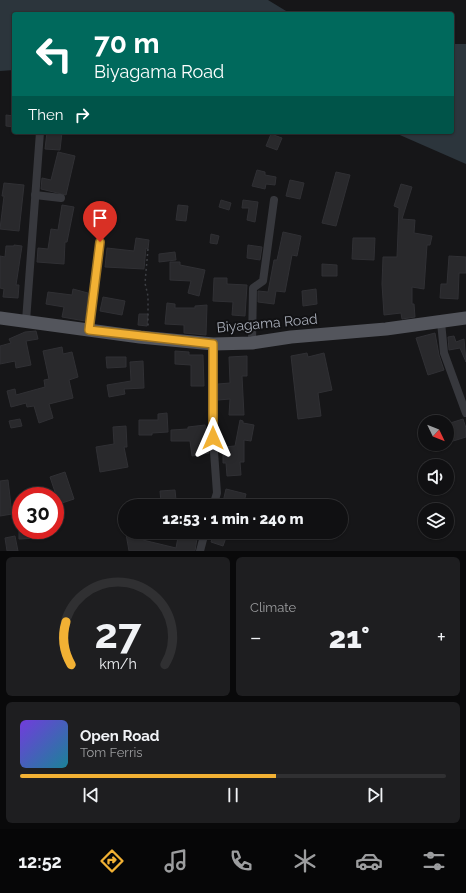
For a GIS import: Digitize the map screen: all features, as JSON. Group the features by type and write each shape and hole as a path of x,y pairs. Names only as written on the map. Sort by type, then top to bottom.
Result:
{"main road":[{"name":"Biyagama Road","path":"0,318 148,338 213,344 252,343 466,318"}],"street":[{"path":"26,321 40,134"},
{"path":"36,195 61,198"},
{"path":"252,343 253,288 263,281 274,200"},
{"path":"89,330 100,242"},
{"path":"441,322 444,353 466,413"},
{"path":"213,344 213,438 216,493 215,499"},
{"path":"200,551 203,539"}],"path":[{"path":"148,249 145,283 148,296 148,338"}],"shaded area":[{"path":"0,0 268,0 288,12 12,12 12,70 0,71"},
{"path":"454,44 466,44 466,164 398,134 454,134"}],"building":[{"path":"6,115 12,116 12,127 6,126"},
{"path":"47,134 62,134 60,150 45,149"},
{"path":"271,134 282,138 277,150 266,146"},
{"path":"58,152 75,156 66,195 41,189 42,178 51,180"},
{"path":"257,170 265,172 265,175 276,177 275,185 266,184 265,189 252,186"},
{"path":"336,172 350,175 336,226 322,223"},
{"path":"290,180 304,183 300,199 286,196"},
{"path":"4,183 24,185 19,231 0,229"},
{"path":"401,184 412,187 402,219 415,220 414,233 432,236 430,245 427,245 424,289 412,287 412,304 414,304 415,317 402,319 401,313 384,315 382,284 383,257 397,257 399,208 394,206"},
{"path":"221,200 231,203 229,210 219,207"},
{"path":"243,200 258,202 255,222 247,220 249,208 242,208"},
{"path":"62,205 74,207 67,242 65,242 64,264 37,262 38,248 48,249 51,229 58,230"},
{"path":"178,205 188,206 186,221 176,220"},
{"path":"112,206 113,218 93,220 92,208"},
{"path":"283,232 301,236 297,256 292,255 285,292 276,291 274,304 258,302 258,291 268,292 274,260 277,260"},
{"path":"211,234 219,236 217,244 210,243"},
{"path":"136,238 149,240 148,249 146,248 144,269 105,267 107,248 134,251"},
{"path":"353,238 375,238 374,260 352,259"},
{"path":"248,245 262,247 260,260 247,258"},
{"path":"6,246 22,246 16,285 19,285 18,298 3,297 4,289 0,288 0,256 5,257"},
{"path":"175,252 176,260 159,262 159,254"},
{"path":"449,256 466,257 466,273 459,273 458,299 440,298 441,284 447,284"},
{"path":"170,262 180,262 180,265 205,270 199,296 188,293 191,281 170,280"},
{"path":"322,264 337,265 337,276 322,276"},
{"path":"214,278 227,278 227,284 247,285 245,316 232,315 233,302 213,301"},
{"path":"73,289 88,293 85,321 62,317 64,307 46,304 48,292 72,295"},
{"path":"316,289 317,304 303,306 302,291"},
{"path":"103,297 125,301 122,315 100,311"},
{"path":"167,303 175,304 175,308 195,308 195,306 207,305 206,335 184,333 184,325 165,324"},
{"path":"139,314 148,314 147,326 138,325"},
{"path":"36,331 38,339 26,341 31,365 16,368 15,361 0,364 0,346 11,343 9,339 25,332"},
{"path":"435,333 439,355 444,370 428,375 416,338"},
{"path":"454,336 456,342 464,339 466,362 460,348 449,350 448,337"},
{"path":"62,347 63,354 72,352 78,377 69,380 73,398 49,404 53,418 39,423 34,406 27,407 26,403 11,407 7,391 15,389 16,395 45,387 44,380 49,379 43,351"},
{"path":"175,351 189,352 189,355 203,355 204,386 191,386 191,365 175,364"},
{"path":"307,353 308,357 324,353 332,390 318,393 321,416 298,419 291,356"},
{"path":"247,356 247,376 242,376 244,415 229,415 230,399 218,400 218,384 230,383 229,357"},
{"path":"106,357 126,357 126,367 107,368"},
{"path":"143,361 144,388 124,389 125,394 109,397 107,385 131,381 130,362"},
{"path":"167,413 168,432 152,433 152,435 139,435 139,420 158,420 158,414"},
{"path":"20,419 22,426 11,428 9,421"},
{"path":"463,419 466,428 466,437 454,441 454,422"},
{"path":"240,420 243,421 243,423 254,425 251,441 244,440 244,462 240,462 241,475 227,476 226,463 223,463 223,447 235,446"},
{"path":"205,425 209,453 192,456 190,441 171,441 171,430 188,429 188,427"},
{"path":"126,426 127,447 124,447 128,467 100,472 96,447 114,444 113,427"},
{"path":"65,472 74,499 64,502 64,487 53,487 50,477"},
{"path":"8,480 12,514 0,516 0,481"},
{"path":"226,489 246,494 245,499 224,499"},
{"path":"175,490 176,499 161,499 160,491"},
{"path":"12,537 12,539 16,539 18,551 7,551 5,538"},
{"path":"127,539 143,539 176,548 178,539 197,539 195,551 129,551"},
{"path":"212,539 226,539 223,546 211,542"}],"route":[{"path":"100,242 89,330 140,337 213,344 213,438"}]}
